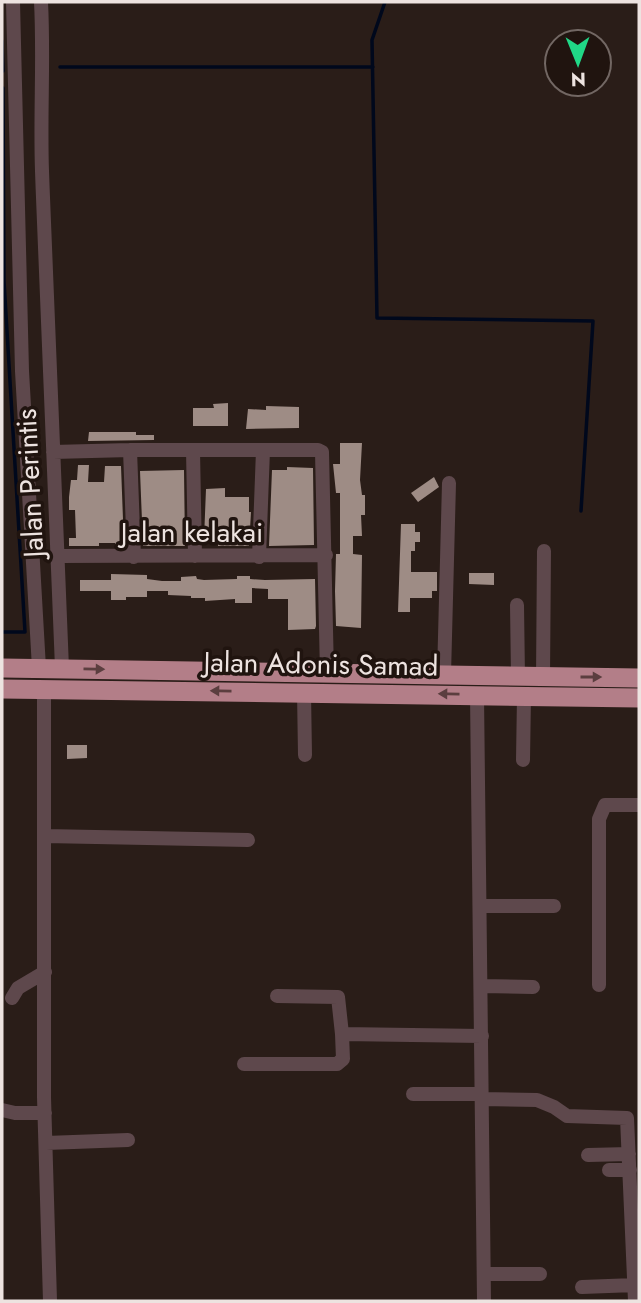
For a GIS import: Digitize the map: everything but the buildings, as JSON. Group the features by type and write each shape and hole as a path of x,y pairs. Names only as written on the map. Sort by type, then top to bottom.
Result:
{"highway":[{"path":"2,668 445,669 518,677 543,668 639,678"},
{"name":"Jalan Adonis Samad","path":"2,689 639,698"}],"street":[{"path":"13,2 8,82 39,668"},
{"name":"Jalan Perintis","path":"41,2 41,142 62,668"},
{"path":"130,450 134,557"},
{"path":"193,450 195,556"},
{"path":"259,557 263,450"},
{"path":"52,452 322,452 327,667"},
{"path":"445,669 449,482"},
{"path":"543,668 544,551"},
{"name":"Jalan kelakai","path":"59,556 326,555"},
{"path":"517,605 518,677"},
{"path":"44,689 45,1113 50,1301"},
{"path":"304,692 305,755"},
{"path":"477,695 484,1301"},
{"path":"523,760 524,696"},
{"path":"599,985 601,810 605,805 639,805"},
{"path":"45,836 248,840"},
{"path":"480,906 554,906"},
{"path":"12,998 18,988 45,972"},
{"path":"482,986 533,987"},
{"path":"244,1064 337,1065 343,1059 338,997 276,996"},
{"path":"342,1034 482,1036"},
{"path":"413,1094 537,1100 567,1116 625,1117 629,1124 629,1154 633,1172 635,1301"},
{"path":"2,1110 45,1113"},
{"path":"46,1143 128,1140"},
{"path":"588,1155 629,1154"},
{"path":"609,1170 633,1172"},
{"path":"484,1274 540,1274"},
{"path":"582,1287 635,1285"}],"waterway":[{"path":"385,2 372,40 377,318 593,321 581,511"},
{"path":"2,41 3,71"},
{"path":"60,67 373,67"},
{"path":"2,632 25,632 4,281 3,88"}]}
